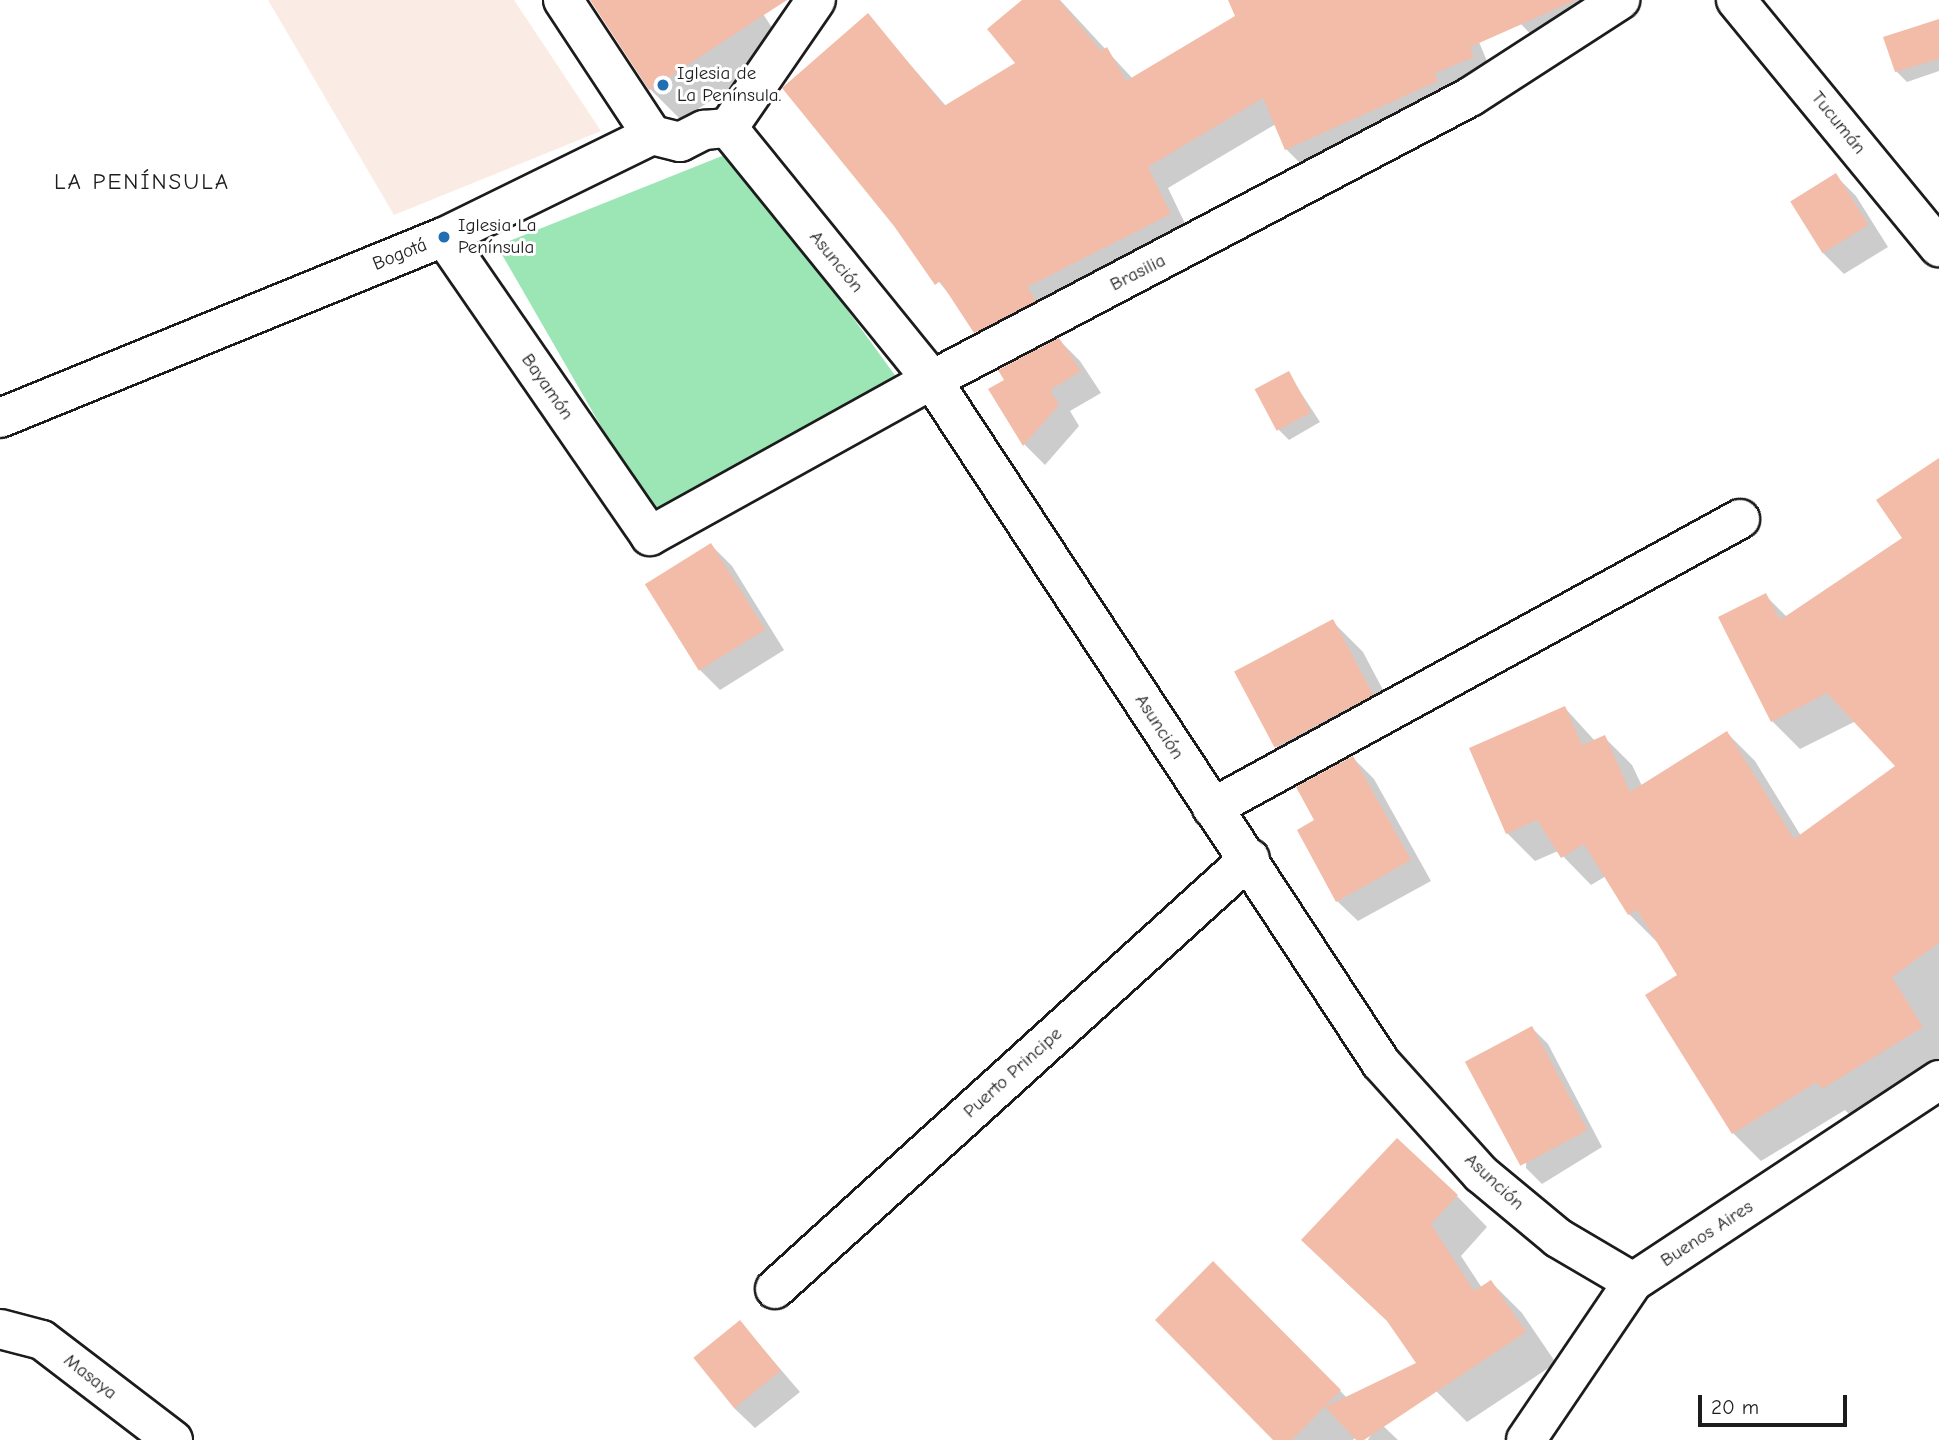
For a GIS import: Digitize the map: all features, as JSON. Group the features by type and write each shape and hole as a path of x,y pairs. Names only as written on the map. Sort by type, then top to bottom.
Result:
{"street":[{"path":"563,0 652,135 680,142 704,130 727,128 816,0"},
{"name":"Brasilia","path":"650,536 932,380 1470,97 1620,0"},
{"name":"Tucumán","path":"1736,0 1939,247"},
{"name":"Asunción","path":"727,128 932,380 1212,808 1250,858 1381,1062 1481,1174 1558,1238 1633,1282"},
{"name":"Bogotá","path":"0,418 444,237 652,135"},
{"name":"Bayamón","path":"444,237 650,536"},
{"path":"1212,808 1740,519"},
{"name":"Puerto Principe","path":"775,1289 1250,858"},
{"name":"Buenos Aires","path":"1527,1440 1633,1282 1939,1080"},
{"name":"Masaya","path":"0,1329 42,1340 173,1440"}],"shaded area":[{"path":"268,0 514,0 601,131 394,215"}],"green space":[{"path":"732,152 897,378 651,513 497,246"}],"building":[{"path":"590,0 787,0 649,90"},
{"path":"1022,0 1059,0 1101,51 1107,47 1126,81 1235,16 1228,0 1576,0 1470,47 1474,57 1435,73 1438,81 1285,150 1263,98 1148,167 1171,214 1027,287 1036,301 974,333 940,281 935,285 894,226 782,88 868,13 944,106 1015,63 987,29"},
{"path":"1939,19 1939,59 1895,72 1883,37"},
{"path":"1836,173 1868,225 1823,253 1790,202"},
{"path":"1059,338 1081,371 1050,390 1059,405 1023,446 988,389 1004,380 998,370"},
{"path":"1289,371 1311,412 1277,431 1255,389"},
{"path":"1939,458 1939,943 1892,977 1923,1027 1822,1089 1817,1082 1732,1134 1645,995 1677,975 1637,910 1628,915 1584,844 1561,858 1537,820 1506,834 1469,748 1565,706 1582,745 1605,735 1630,792 1727,731 1794,839 1895,766 1827,693 1771,722 1718,617 1766,593 1780,620 1902,538 1876,500"},
{"path":"711,543 765,630 699,671 645,584"},
{"path":"1333,619 1373,695 1274,748 1234,672"},
{"path":"1353,756 1411,860 1336,902 1297,830 1314,820 1296,787"},
{"path":"1532,1026 1587,1130 1520,1166 1465,1062"},
{"path":"1397,1138 1458,1195 1431,1224 1474,1291 1491,1280 1526,1332 1364,1440 1356,1440 1325,1407 1416,1363 1387,1321 1301,1240"},
{"path":"1213,1261 1341,1390 1292,1440 1273,1440 1155,1320"},
{"path":"740,1320 781,1371 734,1408 693,1358"}],"place":[{"name":"Iglesia de La Península.","path":"663,85"},
{"name":"Iglesia La Península","path":"444,237"}],"district":[{"name":"LA PENÍNSULA","path":"142,182"}]}
